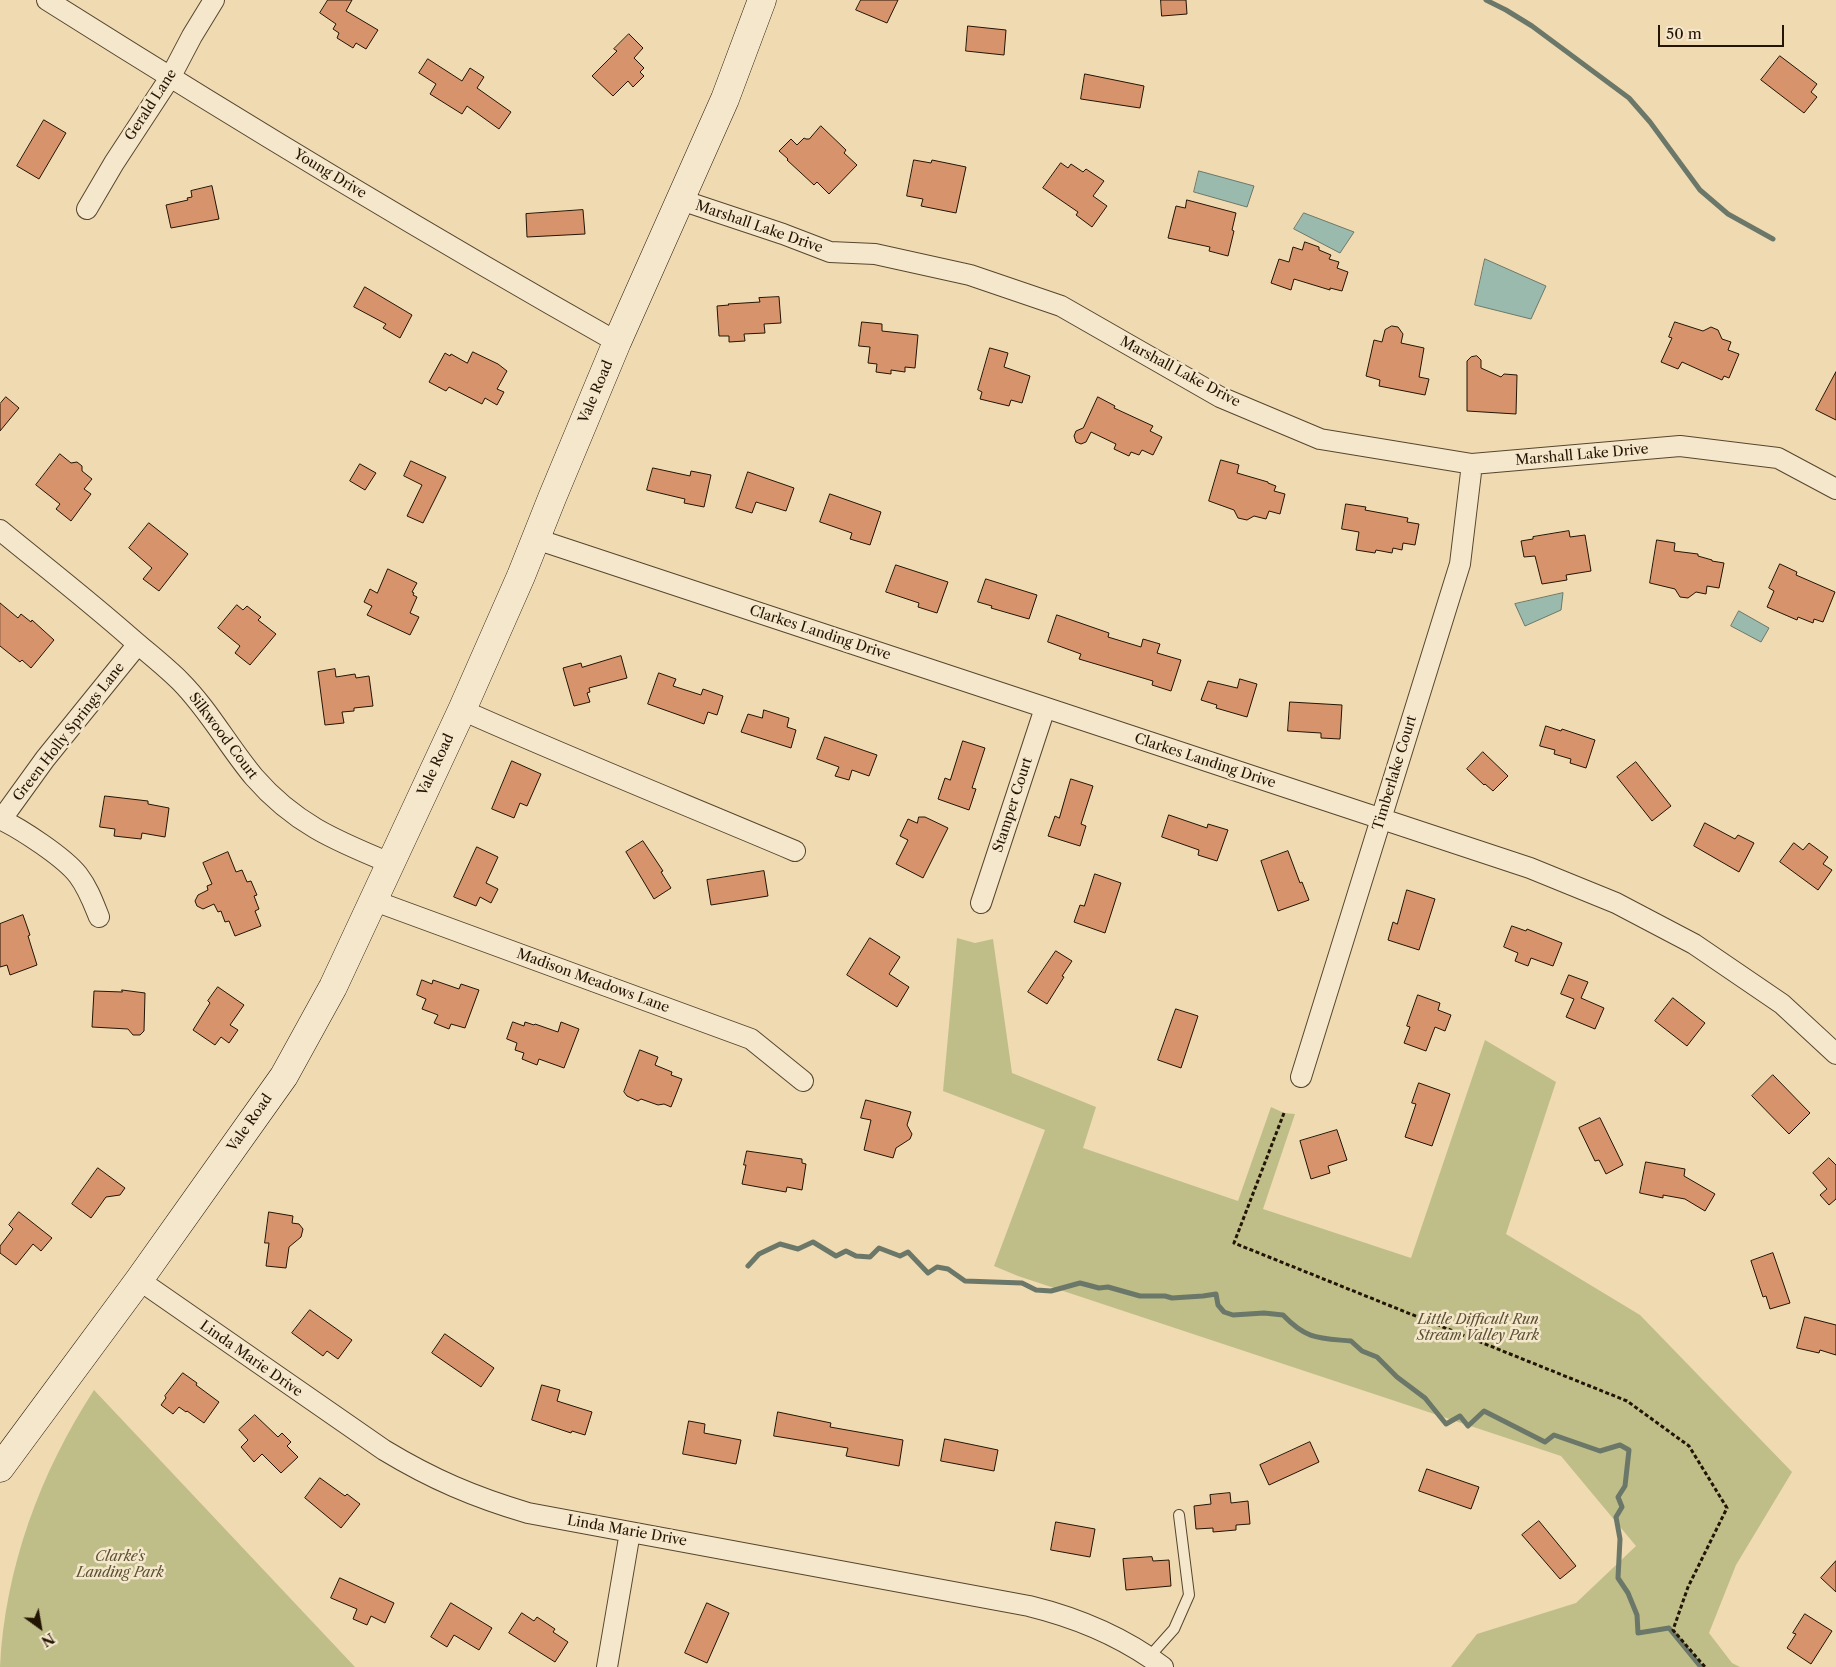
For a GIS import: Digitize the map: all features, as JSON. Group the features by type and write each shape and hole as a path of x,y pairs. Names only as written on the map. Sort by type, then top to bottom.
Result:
{"main road":[{"name":"Vale Road","path":"0,1468 139,1280 284,1076 333,986 462,710 536,539 617,342 725,99 762,0"}],"street":[{"name":"Young Drive","path":"47,0 493,272 617,342"},
{"name":"Gerald Lane","path":"87,209 114,163 171,76 214,0"},
{"name":"Marshall Lake Drive","path":"681,200 830,252 875,254 970,275 1061,306 1220,397 1320,439 1472,464 1680,446 1778,458 1836,489"},
{"name":"Timberlake Court","path":"1300,1077 1460,564 1472,464"},
{"name":"Silkwood Court","path":"0,530 95,607 179,680 202,704 253,775 274,799 298,819 337,841 390,864"},
{"name":"Clarkes Landing Drive","path":"536,539 1530,868 1616,903 1694,944 1782,1004 1836,1054"},
{"name":"Green Holly Springs Lane","path":"0,820 45,760 138,644"},
{"name":"Stamper Court","path":"981,903 1045,708"},
{"path":"462,710 561,754 670,798 795,852"},
{"path":"0,820 17,828 68,864 91,896 99,916"},
{"name":"Madison Meadows Lane","path":"372,900 751,1040 803,1081"},
{"name":"Linda Marie Drive","path":"139,1280 384,1450 454,1488 528,1513 1028,1606 1094,1626 1128,1643 1156,1662"},
{"path":"607,1667 630,1532"}],"lane":[{"path":"1156,1662 1174,1629 1189,1595 1179,1515"}],"path":[{"path":"1284,1113 1234,1243 1627,1401 1689,1446 1727,1508 1688,1587 1673,1630 1705,1667"}],"green space":[{"name":"Little Difficult Run Stream Valley Park","path":"957,938 975,943 993,939 1012,1073 1096,1107 1083,1148 1238,1201 1271,1107 1284,1113 1295,1114 1263,1209 1411,1258 1485,1040 1556,1082 1506,1234 1640,1315 1792,1472 1736,1565 1709,1633 1732,1663 1740,1667 1451,1667 1477,1634 1576,1603 1636,1546 1561,1456 1018,1276 994,1266 1045,1130 943,1091"},
{"name":"Clarke's Landing Park","path":"94,1390 355,1667 0,1667 3,1630 9,1594 29,1522 57,1454"}],"shaded area":[{"path":"1199,171 1254,186 1247,207 1194,192"},
{"path":"1304,213 1354,232 1340,253 1294,229"},
{"path":"1485,259 1546,286 1531,319 1475,305"},
{"path":"1563,593 1561,610 1525,626 1515,604"},
{"path":"1739,611 1769,628 1761,642 1731,626"}],"building":[{"path":"328,0 352,0 346,11 378,30 366,49 356,43 353,48 337,38 339,33 333,29 336,24 320,13"},
{"path":"861,0 898,0 887,23 856,10"},
{"path":"1161,0 1186,0 1187,14 1162,16"},
{"path":"968,26 1006,30 1004,55 966,51"},
{"path":"629,34 643,48 634,58 644,68 640,72 644,76 633,87 628,81 613,96 592,76 617,51 614,49"},
{"path":"1780,56 1817,84 1811,92 1817,97 1804,113 1761,80"},
{"path":"428,59 462,81 470,68 484,77 477,88 511,112 499,129 467,106 462,114 430,94 436,84 419,73"},
{"path":"1085,74 1144,86 1140,108 1081,99"},
{"path":"44,120 66,133 39,179 17,166"},
{"path":"821,126 846,150 844,153 857,165 829,194 817,182 814,185 779,151 791,139 797,145 804,138 809,139"},
{"path":"914,160 931,163 932,160 966,167 956,213 921,206 923,199 907,196"},
{"path":"1061,163 1068,168 1071,164 1083,172 1086,169 1104,181 1093,196 1107,206 1092,227 1076,215 1078,212 1043,188"},
{"path":"212,186 219,219 171,228 166,205 188,200 187,198 192,197 191,191"},
{"path":"1187,200 1236,213 1228,256 1209,251 1210,247 1168,238 1176,206 1185,208"},
{"path":"583,210 585,234 527,237 526,214"},
{"path":"1305,242 1319,247 1319,250 1331,255 1329,259 1339,262 1337,268 1348,272 1342,291 1330,288 1330,290 1294,279 1291,290 1271,283 1279,259 1289,262 1293,247 1302,250"},
{"path":"365,287 412,315 400,338 383,328 386,324 354,307"},
{"path":"779,297 781,323 764,324 765,333 744,334 745,341 729,342 729,336 719,336 717,306 760,302 759,298"},
{"path":"862,322 882,324 882,331 918,335 915,368 905,367 905,372 891,370 891,374 876,372 877,364 868,363 870,347 859,346"},
{"path":"1675,322 1703,331 1711,327 1718,330 1722,339 1731,342 1728,350 1739,354 1729,378 1724,376 1722,380 1682,362 1678,369 1661,362 1672,338 1669,337"},
{"path":"1392,326 1398,327 1403,334 1401,343 1424,348 1419,377 1429,379 1425,395 1379,386 1380,380 1366,376 1374,340 1382,342 1385,330"},
{"path":"990,348 1008,353 1004,367 1030,376 1022,403 1011,400 1009,406 980,399 982,392 978,390"},
{"path":"473,352 498,364 507,371 497,389 504,392 497,405 485,398 482,404 449,387 446,391 429,382 445,353 450,356 451,354 467,363"},
{"path":"1477,356 1481,360 1481,368 1501,377 1504,374 1517,375 1516,414 1467,411 1467,361 1471,357"},
{"path":"1836,372 1836,420 1816,410"},
{"path":"6,397 19,408 0,431 0,404"},
{"path":"1098,397 1115,406 1114,408 1153,426 1150,431 1162,437 1153,455 1142,450 1139,455 1131,452 1129,456 1114,449 1116,444 1091,432 1086,442 1081,444 1076,442 1074,436 1076,431 1083,428"},
{"path":"60,454 71,463 77,462 82,466 82,471 92,479 84,489 91,494 71,521 56,509 60,504 36,485"},
{"path":"1221,460 1239,465 1237,473 1268,482 1276,486 1274,491 1285,494 1280,514 1269,511 1266,519 1254,516 1247,520 1238,518 1234,510 1209,501"},
{"path":"411,461 446,477 423,523 407,516 422,485 404,476"},
{"path":"360,464 376,473 365,490 350,481"},
{"path":"653,468 690,476 691,471 711,475 704,507 684,503 685,499 647,490"},
{"path":"748,472 794,488 786,511 756,502 752,513 736,508"},
{"path":"830,494 881,512 870,545 850,539 852,533 820,522"},
{"path":"1346,504 1366,507 1365,510 1408,518 1407,522 1419,524 1415,545 1403,543 1402,550 1393,548 1392,553 1376,550 1375,553 1356,550 1359,532 1342,529"},
{"path":"149,523 188,554 159,591 143,579 152,568 129,548"},
{"path":"1569,531 1570,537 1585,535 1591,571 1566,575 1567,580 1542,584 1535,556 1524,557 1521,541"},
{"path":"1657,540 1675,543 1674,551 1698,554 1698,556 1712,561 1724,563 1719,588 1707,586 1706,594 1696,592 1688,598 1680,597 1675,589 1650,583"},
{"path":"1780,564 1797,572 1796,575 1835,592 1823,622 1814,619 1813,623 1798,617 1797,620 1767,607 1774,591 1769,588"},
{"path":"896,565 948,582 937,613 918,607 919,603 886,592"},
{"path":"388,569 417,583 412,592 417,597 410,613 419,617 410,635 367,615 372,606 364,602 370,589 377,593"},
{"path":"986,579 1037,595 1029,619 991,608 992,606 978,602"},
{"path":"0,603 18,618 21,614 31,622 32,620 54,640 31,668 0,646"},
{"path":"237,605 243,610 247,606 261,617 258,620 276,634 250,665 235,653 240,646 218,628"},
{"path":"1057,615 1109,633 1108,637 1141,647 1143,639 1160,644 1157,653 1181,660 1171,691 1152,685 1153,681 1079,659 1081,654 1048,642"},
{"path":"621,656 627,678 589,688 590,692 587,693 590,702 574,706 563,668 581,663 582,667"},
{"path":"335,669 336,677 355,674 356,678 369,676 373,706 354,708 354,711 342,712 344,723 325,725 318,672"},
{"path":"659,673 676,679 673,686 701,695 703,689 723,696 717,715 708,712 704,724 648,704"},
{"path":"1240,679 1257,684 1247,717 1216,708 1217,705 1201,700 1208,681 1237,688"},
{"path":"1290,702 1342,705 1340,739 1321,738 1321,733 1288,731"},
{"path":"764,710 789,718 787,727 796,730 791,748 741,732 748,714 762,718"},
{"path":"1546,726 1561,731 1562,729 1595,740 1586,768 1570,763 1571,759 1554,754 1555,750 1540,746"},
{"path":"825,737 877,755 869,776 852,770 849,780 835,776 839,767 817,759"},
{"path":"963,741 985,748 972,788 976,789 969,810 938,799 945,778 950,780"},
{"path":"1483,752 1508,776 1493,791 1467,769"},
{"path":"512,761 541,774 527,806 520,803 514,818 492,809"},
{"path":"1636,762 1671,806 1652,821 1617,777"},
{"path":"1071,779 1093,786 1081,824 1086,826 1080,846 1048,836 1055,816 1059,818"},
{"path":"105,796 148,801 148,804 169,808 165,837 142,833 141,839 114,836 115,829 100,827"},
{"path":"1169,815 1207,828 1208,824 1228,830 1217,861 1198,855 1199,850 1162,837"},
{"path":"919,817 925,817 948,828 923,878 896,864 908,840 900,836 908,819 917,823"},
{"path":"1705,823 1735,839 1738,835 1754,843 1739,872 1694,846"},
{"path":"643,841 663,871 661,872 671,888 654,899 626,852"},
{"path":"1794,843 1803,850 1809,843 1828,857 1823,864 1832,870 1818,890 1780,862"},
{"path":"477,847 498,857 486,883 498,889 491,903 480,897 476,906 454,897"},
{"path":"1288,851 1300,883 1302,882 1309,900 1278,911 1261,861"},
{"path":"228,852 236,872 242,870 247,882 251,881 257,895 254,896 259,909 255,911 261,926 235,936 229,921 225,922 221,911 218,912 214,904 203,909 197,906 195,901 198,895 208,890 207,886 212,884 203,863"},
{"path":"764,871 768,896 711,905 707,880"},
{"path":"1095,874 1121,883 1105,933 1074,922 1080,905 1084,906"},
{"path":"1407,890 1435,899 1419,950 1388,940 1393,922 1397,924"},
{"path":"23,915 37,965 10,975 7,965 0,967 0,924"},
{"path":"1512,926 1526,931 1527,929 1562,943 1553,966 1531,958 1528,966 1515,961 1518,953 1504,947"},
{"path":"870,938 900,957 889,974 909,987 897,1007 847,975"},
{"path":"1056,951 1072,961 1047,1004 1028,992"},
{"path":"1569,975 1588,982 1581,998 1604,1008 1595,1029 1566,1017 1574,999 1561,994"},
{"path":"422,980 432,984 433,980 459,989 461,984 479,990 465,1028 451,1024 449,1029 434,1023 438,1015 422,1009 426,999 417,995"},
{"path":"218,987 244,1005 230,1025 238,1030 229,1043 221,1037 215,1045 193,1030 210,1003 208,1001"},
{"path":"122,990 145,993 144,1031 140,1035 133,1035 128,1029 92,1027 94,991 122,992"},
{"path":"1418,995 1440,1003 1438,1010 1451,1015 1445,1031 1435,1027 1426,1051 1404,1043 1410,1027 1407,1026"},
{"path":"1673,998 1705,1023 1687,1046 1655,1021"},
{"path":"1176,1009 1198,1016 1181,1068 1158,1060"},
{"path":"513,1022 524,1026 525,1022 535,1024 558,1032 561,1022 579,1029 564,1068 539,1059 537,1065 522,1059 524,1053 515,1050 517,1043 507,1039"},
{"path":"640,1050 658,1057 655,1065 672,1072 671,1075 682,1079 671,1107 641,1099 638,1101 627,1096 624,1092"},
{"path":"1773,1075 1810,1113 1789,1134 1752,1096"},
{"path":"1419,1083 1450,1094 1432,1146 1405,1137 1416,1104 1412,1103"},
{"path":"866,1100 911,1112 907,1125 912,1134 910,1139 896,1148 893,1158 864,1150 871,1120 861,1118"},
{"path":"1600,1118 1623,1165 1606,1174 1599,1160 1595,1161 1579,1128"},
{"path":"1337,1130 1347,1160 1328,1166 1330,1173 1311,1179 1300,1141"},
{"path":"747,1151 802,1159 802,1163 806,1164 802,1190 787,1187 786,1192 742,1184"},
{"path":"1829,1158 1836,1165 1836,1199 1829,1205 1820,1195 1827,1189 1813,1173"},
{"path":"1646,1162 1685,1169 1684,1176 1715,1194 1705,1211 1685,1199 1663,1195 1663,1198 1640,1193"},
{"path":"98,1168 125,1188 120,1195 106,1197 91,1218 72,1204"},
{"path":"19,1212 52,1238 41,1251 33,1244 16,1265 0,1253 0,1246 13,1229 9,1225"},
{"path":"269,1212 293,1216 292,1223 299,1224 303,1229 301,1237 289,1247 286,1268 266,1266 269,1243 265,1243"},
{"path":"1773,1253 1790,1303 1770,1309 1766,1296 1763,1297 1751,1261"},
{"path":"310,1310 352,1340 338,1359 327,1351 323,1356 292,1333"},
{"path":"1805,1317 1836,1325 1836,1355 1820,1350 1819,1353 1797,1348"},
{"path":"445,1334 494,1368 481,1387 432,1353"},
{"path":"183,1373 219,1402 204,1423 179,1407 173,1414 161,1405 166,1398 165,1396"},
{"path":"542,1385 560,1390 557,1401 592,1412 585,1435 572,1431 571,1433 532,1420"},
{"path":"778,1412 831,1423 830,1427 903,1440 899,1466 846,1456 848,1448 774,1436"},
{"path":"255,1415 278,1437 282,1433 291,1442 287,1446 298,1457 281,1473 262,1454 254,1462 241,1447 248,1440 239,1430"},
{"path":"689,1421 705,1424 704,1433 741,1440 736,1464 683,1454"},
{"path":"945,1439 998,1450 994,1471 941,1461"},
{"path":"1310,1442 1319,1462 1269,1485 1260,1465"},
{"path":"1427,1469 1479,1487 1471,1509 1419,1491"},
{"path":"320,1478 360,1504 341,1528 305,1498"},
{"path":"1230,1493 1231,1503 1248,1501 1250,1524 1236,1525 1236,1530 1213,1532 1213,1528 1196,1529 1194,1506 1211,1504 1210,1495"},
{"path":"1539,1521 1576,1566 1560,1579 1522,1535"},
{"path":"1056,1522 1095,1529 1090,1557 1051,1550"},
{"path":"1152,1557 1153,1561 1169,1560 1171,1586 1126,1590 1123,1559"},
{"path":"1836,1561 1836,1592 1821,1578"},
{"path":"340,1578 394,1603 385,1623 371,1616 367,1625 353,1619 357,1609 331,1598"},
{"path":"451,1603 492,1628 479,1650 454,1635 447,1647 431,1637"},
{"path":"707,1603 729,1613 707,1663 685,1653"},
{"path":"522,1613 534,1621 537,1617 555,1629 553,1632 568,1642 555,1662 509,1633"},
{"path":"1805,1614 1832,1631 1811,1664 1787,1648 1796,1634 1793,1633"}],"waterway":[{"path":"1486,0 1532,26 1629,98 1650,122 1700,190 1728,214 1773,239"},
{"path":"748,1266 759,1254 780,1244 798,1249 813,1242 836,1256 846,1251 856,1256 870,1257 879,1248 900,1256 908,1252 928,1273 937,1267 948,1269 965,1281 1022,1283 1036,1290 1051,1291 1080,1283 1099,1288 1108,1287 1140,1296 1165,1296 1172,1298 1216,1294 1218,1305 1224,1312 1233,1315 1264,1313 1283,1315 1299,1329 1314,1336 1351,1341 1362,1351 1377,1357 1397,1377 1425,1398 1446,1424 1460,1416 1468,1426 1484,1411 1545,1442 1554,1435 1600,1451 1620,1445 1629,1450 1625,1486 1618,1497 1622,1507 1616,1517 1620,1539 1618,1578 1628,1593 1637,1615 1638,1633 1669,1628 1701,1667"}]}
